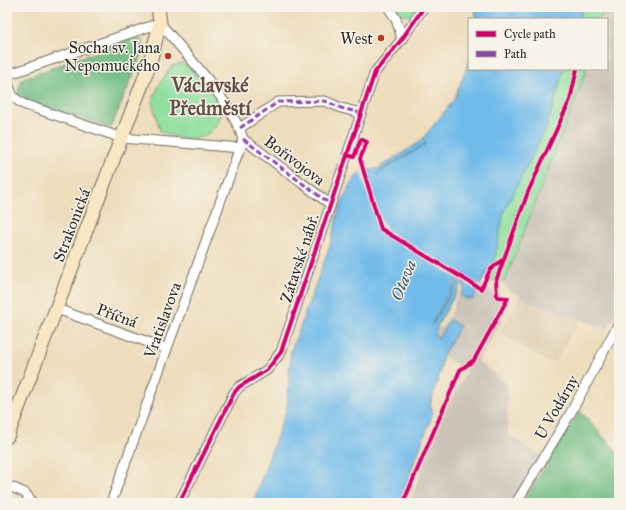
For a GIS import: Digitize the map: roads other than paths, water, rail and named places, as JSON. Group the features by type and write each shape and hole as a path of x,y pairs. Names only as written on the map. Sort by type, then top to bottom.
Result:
{"main road":[{"path":"158,7 160,23"},
{"name":"Strakonická","path":"7,437 149,66 160,23"}],"street":[{"path":"388,7 396,19 402,39"},
{"name":"Zátavské nábř.","path":"179,503 234,393 239,387 267,370 281,352 375,72 402,39 424,7"},
{"path":"7,75 160,23 222,99 240,128 242,144 122,138 23,104 13,97 7,81"},
{"path":"240,128 278,102 325,101 341,108 361,113"},
{"name":"Bořivojova","path":"242,144 330,204"},
{"name":"Vratislavova","path":"111,503 242,144"},
{"name":"Příčná","path":"57,309 167,349"},
{"name":"U Vodárny","path":"516,503 570,414 619,323"},
{"path":"7,485 25,493 33,503"}],"water":[{"path":"476,7 583,7 579,18 475,18"},
{"name":"Otava","path":"468,65 468,70 564,70 546,128 504,211 493,267 490,267 472,300 461,296 464,287 463,281 437,326 435,334 438,339 450,320 460,326 443,355 440,372 430,405 433,413 399,503 253,503 287,408 291,351 330,246 338,212 351,183 361,171 377,169 420,142 454,100","holes":["427,143 376,175 379,172","459,277 460,279 432,325"]}],"place":[{"name":"West","path":"381,38"},
{"name":"Socha sv. Jana Nepomuckého","path":"168,56"}],"district":[{"name":"Václavské Předměstí","path":"210,96"}]}
